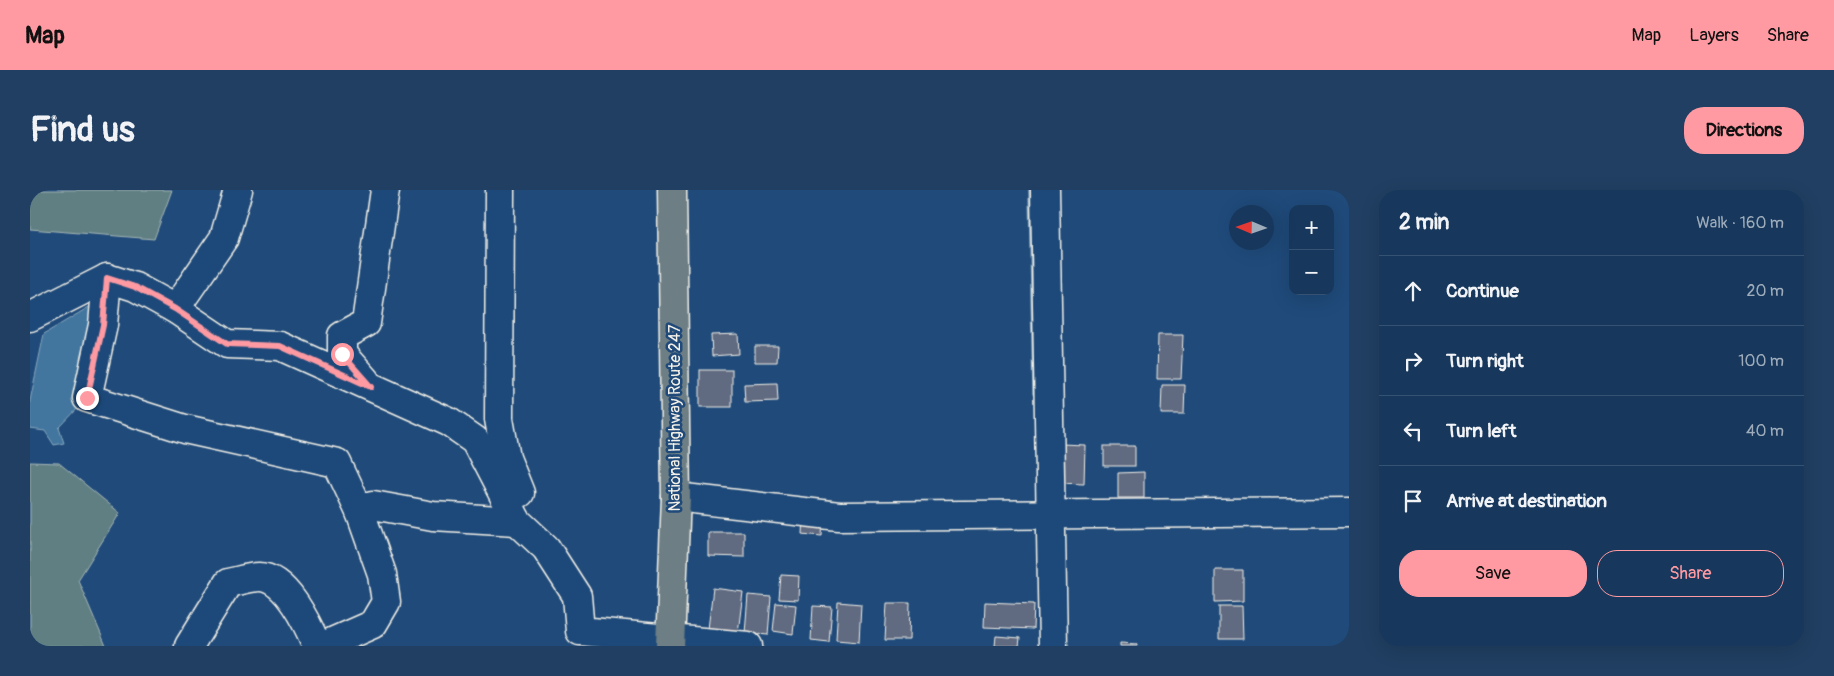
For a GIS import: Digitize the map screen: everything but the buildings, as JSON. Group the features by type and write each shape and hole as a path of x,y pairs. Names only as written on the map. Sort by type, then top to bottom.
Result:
{"highway":[{"name":"National Highway Route 247","path":"670,643 676,497 672,190"}],"street":[{"path":"175,309 224,238 238,190"},
{"path":"371,387 342,354 342,336 366,323 385,190"},
{"path":"500,190 499,418 506,458 528,515 546,548 577,596 579,639 748,646"},
{"path":"1045,190 1042,515 1053,646"},
{"path":"107,278 103,325 87,398 185,429 337,464 360,512 382,574 386,602 373,624 323,646"},
{"path":"30,317 107,278 135,287 175,309 227,344 280,346 449,422 474,440 517,521 546,548"},
{"path":"676,497 839,516 1349,512"},
{"path":"360,512 373,505 433,516 517,521"},
{"path":"189,646 228,583 260,576 283,588 304,617 318,646"}],"green space":[{"path":"30,190 172,190 154,239 30,229"},
{"path":"30,462 59,463 120,513 78,580 106,646 30,646"}],"water":[{"path":"99,301 80,406 59,428 64,443 54,445 45,431 30,429 30,401 44,334"}],"waterway":[{"path":"1031,190 1035,393"}],"route":[{"path":"87,398 103,325 107,278 135,287 175,309 227,344 280,346 371,387 342,354"}]}
